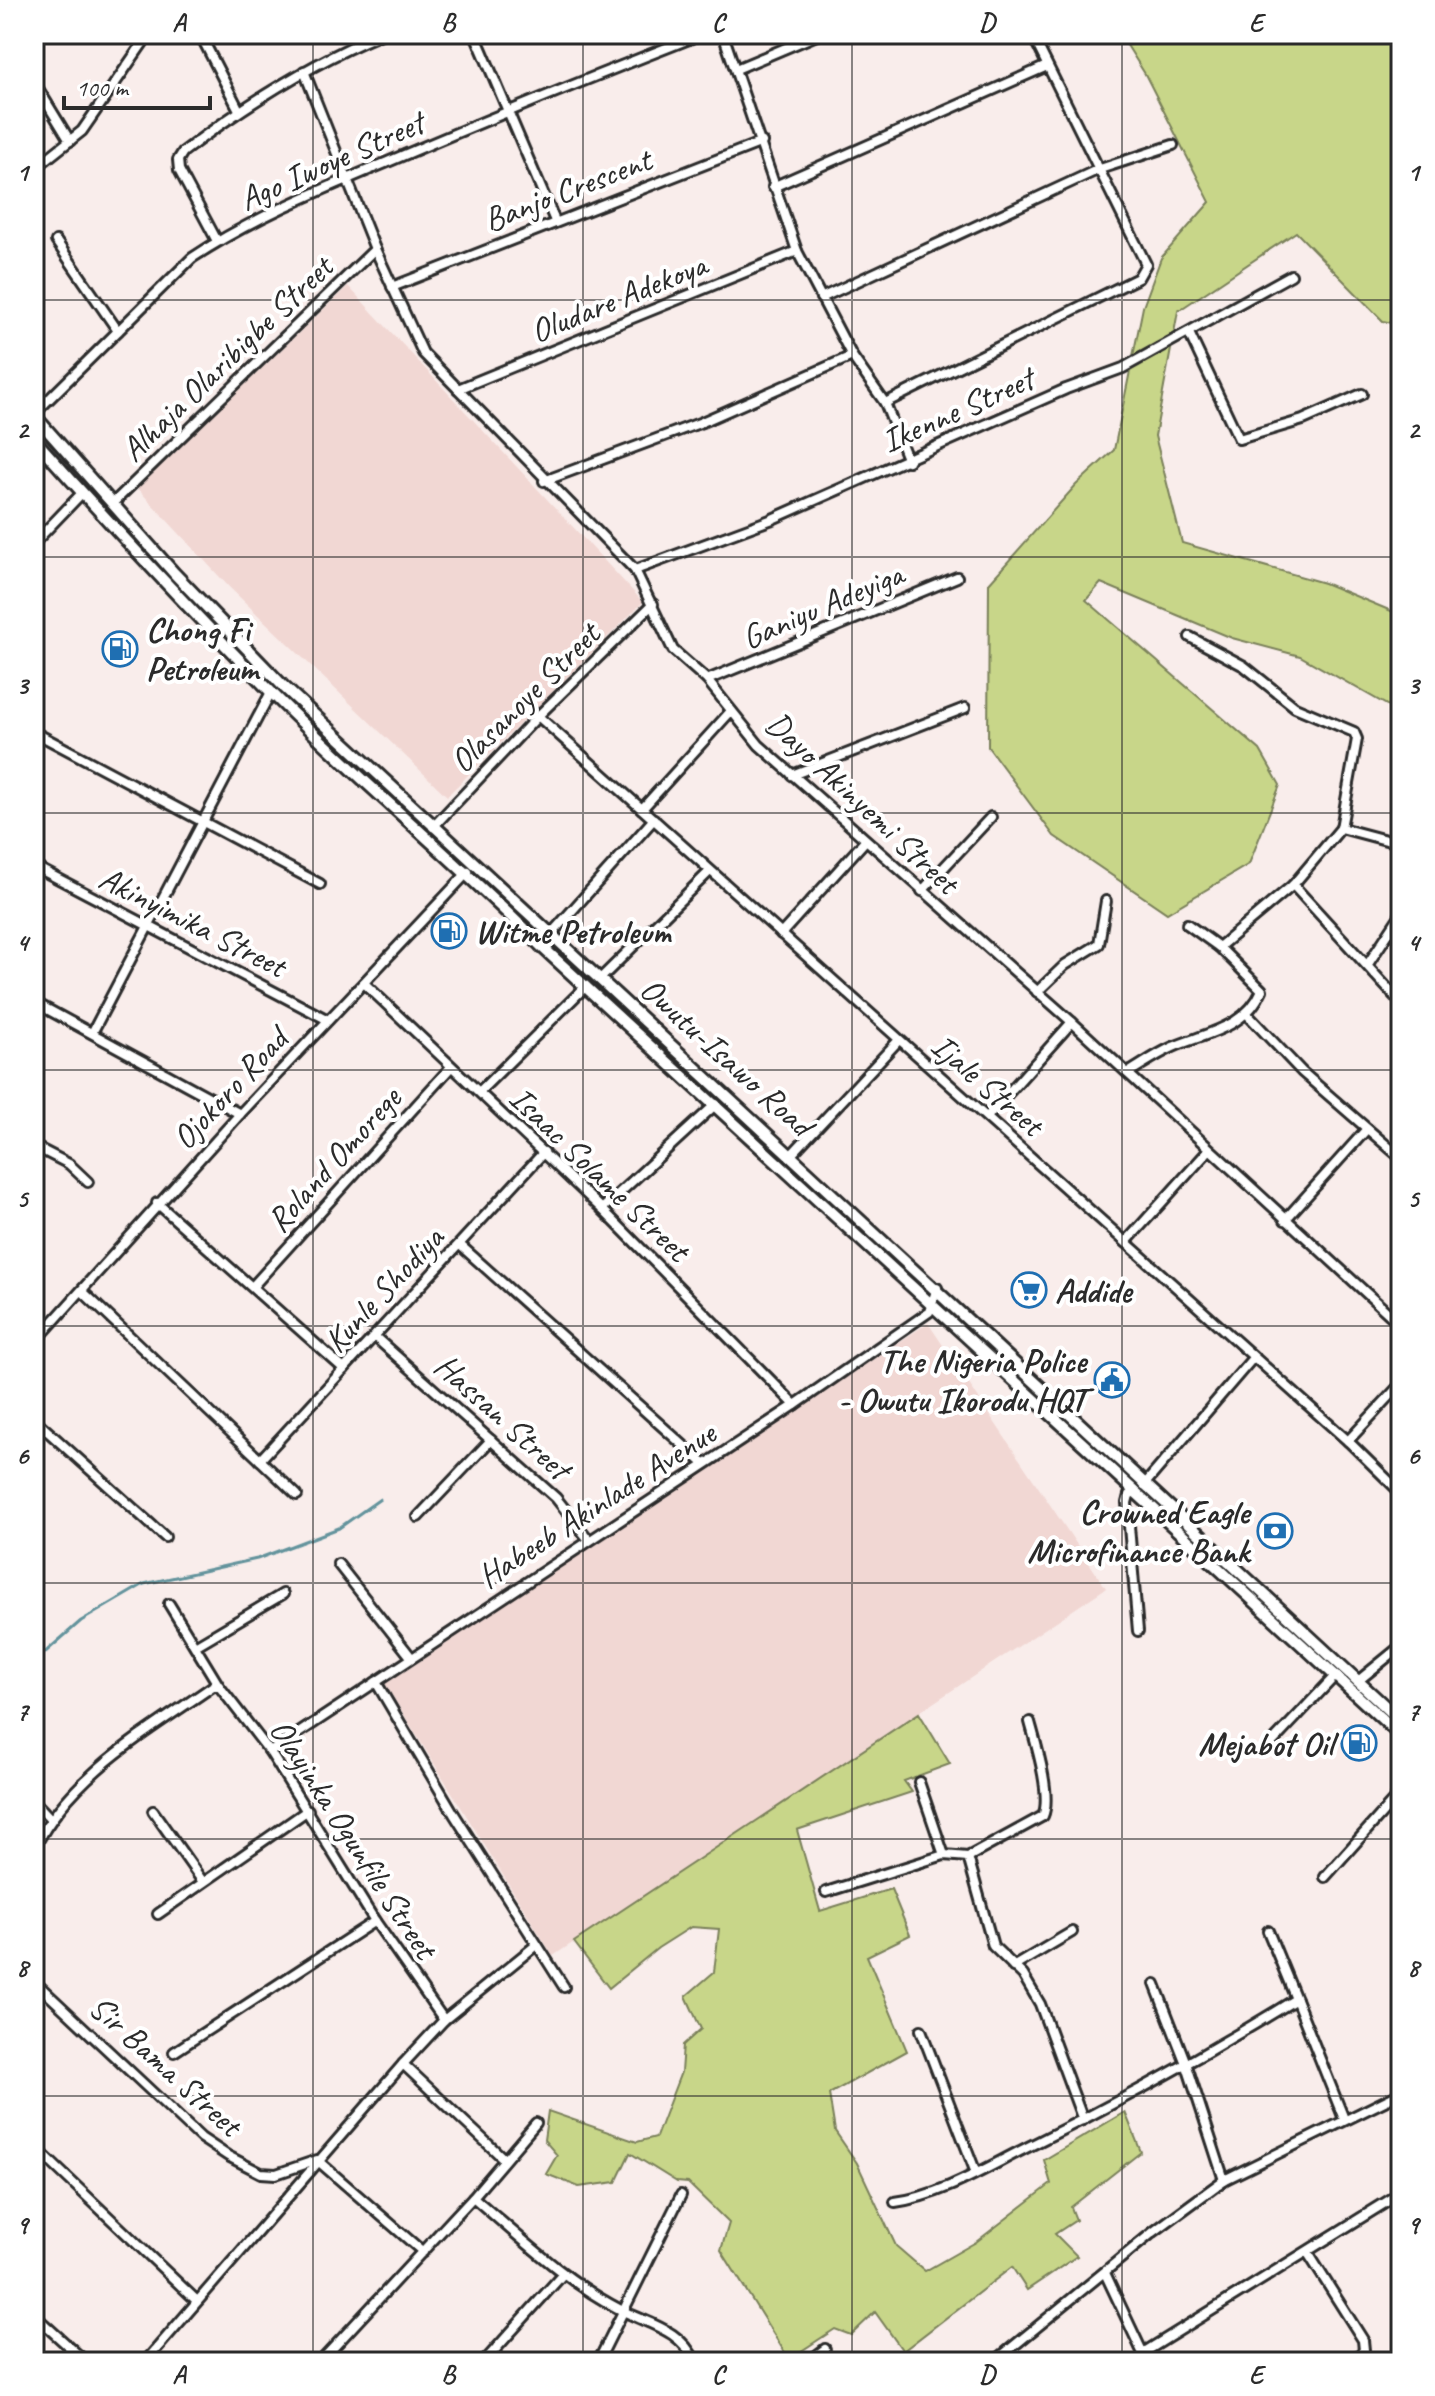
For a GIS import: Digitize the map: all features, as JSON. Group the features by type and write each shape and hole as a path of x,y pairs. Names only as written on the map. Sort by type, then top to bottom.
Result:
{"street":[{"path":"34,169 91,120 149,34"},
{"path":"200,34 239,110"},
{"path":"217,241 179,170 178,160 183,152 239,110 304,71 381,34"},
{"path":"475,34 555,221"},
{"name":"Ago Iwoye Street","path":"34,415 192,258 217,241 348,179 506,111 702,34"},
{"path":"723,34 797,251 852,356 885,403 908,461"},
{"path":"736,69 819,34"},
{"path":"885,403 1138,278 1145,271 1146,264 1032,34"},
{"path":"773,187 1047,66"},
{"name":"Dayo Akinyemi Street","path":"304,71 375,249 423,353 544,481 635,570 673,650 707,680 751,738 1072,1022 1401,1325"},
{"path":"34,82 70,141"},
{"name":"Banjo Crescent","path":"392,287 762,142"},
{"path":"821,298 1097,170 1173,145"},
{"path":"56,241 118,331"},
{"name":"Alhaja Olaribigbe Street","path":"113,503 375,249"},
{"name":"Oludare Adekoya","path":"458,389 797,251"},
{"name":"Ikenne Street","path":"635,570 770,520 908,461 1011,412 1123,368 1291,275"},
{"path":"1189,333 1239,439 1303,420 1362,394"},
{"path":"544,481 702,422 852,356"},
{"name":"Owutu-Isawo Road","path":"34,415 283,686 937,1288 1144,1485 1401,1721"},
{"name":"Owutu-Isawo Road","path":"34,439 163,582 271,692 1401,1736"},
{"path":"34,543 82,493"},
{"name":"Ganiyu Adeyiga","path":"707,680 957,577"},
{"name":"Olasanoye Street","path":"433,827 538,716 653,604"},
{"path":"1190,637 1244,666 1295,707 1354,732 1357,739 1341,828 1293,885 1219,947"},
{"path":"92,1033 271,692"},
{"path":"792,775 965,708"},
{"path":"642,809 731,711"},
{"name":"Ijale Street","path":"538,716 1126,1242 1252,1359 1348,1441 1401,1493"},
{"path":"34,732 320,884"},
{"path":"922,891 991,817"},
{"path":"552,933 654,819"},
{"path":"1341,828 1401,844"},
{"path":"781,934 865,841"},
{"name":"Akinyimika Street","path":"34,866 148,929 328,1020"},
{"path":"601,978 710,871"},
{"name":"Ojokoro Road","path":"34,1343 157,1203 468,872"},
{"path":"1293,885 1401,1003"},
{"path":"1037,992 1065,965 1099,944 1106,901"},
{"path":"1368,964 1401,914"},
{"path":"1128,1073 1168,1049 1225,1028 1246,1013 1262,990 1219,947 1187,924"},
{"name":"Isaac Solame Street","path":"364,983 544,1152 795,1405"},
{"path":"480,1091 586,986"},
{"path":"34,1002 240,1114"},
{"path":"1246,1013 1366,1130 1401,1158"},
{"path":"987,1117 1072,1022"},
{"path":"792,1154 898,1041"},
{"name":"Roland Omorege","path":"253,1286 451,1067"},
{"path":"602,1209 716,1104"},
{"path":"1285,1220 1366,1130"},
{"path":"34,1146 69,1164 88,1182"},
{"path":"1126,1242 1209,1150"},
{"name":"Kunle Shodiya","path":"260,1460 544,1152"},
{"path":"157,1203 344,1369"},
{"path":"460,1245 703,1463"},
{"name":"Habeeb Akinlade Avenue","path":"270,1752 795,1405 929,1312 937,1288"},
{"path":"82,1291 297,1495"},
{"name":"Hassan Street","path":"375,1337 556,1498 589,1540"},
{"path":"1144,1485 1252,1359"},
{"path":"1348,1441 1401,1384"},
{"path":"34,1419 165,1537"},
{"path":"418,1517 491,1440"},
{"path":"1134,1492 1129,1495 1127,1503 1138,1631"},
{"path":"338,1564 411,1657"},
{"path":"195,1646 283,1594"},
{"name":"Olayinka Ogunfile Street","path":"169,1604 219,1686 270,1752 375,1921 444,2020"},
{"path":"1358,1681 1401,1646"},
{"path":"1268,1747 1336,1675"},
{"path":"376,1682 535,1946 564,1987"},
{"path":"34,1849 49,1817 113,1756 213,1686 219,1686"},
{"path":"826,1892 944,1855 968,1857 1045,1812 1039,1756 1030,1722"},
{"path":"919,1782 944,1855"},
{"path":"1325,1877 1401,1792"},
{"path":"34,1801 49,1817"},
{"path":"158,1914 308,1810"},
{"path":"153,1811 203,1882"},
{"path":"968,1857 993,1946 1023,1975 1040,2004 1083,2120"},
{"path":"174,2052 375,1921"},
{"path":"1268,1931 1344,2119"},
{"path":"1013,1967 1072,1932"},
{"path":"145,2362 317,2160 444,2020 535,1946"},
{"name":"Sir Bama Street","path":"34,1981 201,2138 228,2156 261,2173 276,2174 317,2160"},
{"path":"1155,1984 1187,2066 1224,2180"},
{"path":"895,2202 920,2197 976,2173 1083,2120 1187,2066 1296,1999"},
{"path":"921,2030 976,2173"},
{"path":"403,2064 504,2159"},
{"path":"994,2362 1152,2233 1224,2180 1401,2093"},
{"path":"320,2362 473,2197 536,2123"},
{"path":"34,2146 197,2301"},
{"path":"317,2160 423,2252"},
{"path":"1105,2273 1145,2357 1401,2193"},
{"path":"598,2362 681,2195"},
{"path":"473,2197 563,2274 622,2310 683,2341 695,2362"},
{"path":"1308,2253 1363,2340 1364,2350 1353,2362"},
{"path":"484,2362 563,2274"},
{"path":"34,2315 86,2362"},
{"path":"808,2362 825,2349"},
{"path":"331,2351 343,2362"}],"shaded area":[{"path":"348,286 643,602 447,796 230,588 137,488"},
{"path":"928,1323 1106,1588 553,1956 385,1684"}],"green space":[{"path":"1120,34 1401,34 1401,325 1383,321 1296,232 1178,311 1155,436 1182,543 1324,583 1401,615 1401,713 1300,656 1232,638 1101,583 1086,600 1260,750 1280,785 1249,864 1167,913 1054,836 988,747 989,583 1076,485 1114,450 1143,307 1161,258 1210,202 1145,74"},
{"path":"919,1713 950,1764 904,1781 912,1792 797,1830 820,1911 891,1889 910,1935 867,1956 907,2051 829,2094 835,2131 857,2163 896,2246 925,2271 976,2242 1051,2184 1044,2160 1125,2112 1141,2152 1071,2207 1076,2220 1055,2234 1077,2256 1027,2290 1012,2267 903,2351 875,2312 851,2335 835,2329 789,2359 721,2250 729,2223 688,2183 677,2182 630,2153 616,2182 579,2187 546,2174 557,2155 544,2140 548,2111 637,2142 656,2137 681,2072 683,2045 701,2029 686,1996 714,1972 719,1929 691,1927 658,1948 609,1988 574,1942"}],"waterway":[{"path":"34,1662 81,1621 144,1584 257,1559 339,1528 380,1499"}],"place":[{"name":"Chong Fi Petroleum","path":"120,649"},
{"name":"Witme Petroleum","path":"449,931"},
{"name":"Addide","path":"1029,1290"},
{"name":"The Nigeria Police - Owutu Ikorodu HQT","path":"1112,1380"},
{"name":"Crowned Eagle Microfinance Bank","path":"1275,1531"},
{"name":"Mejabot Oil","path":"1359,1743"}]}
